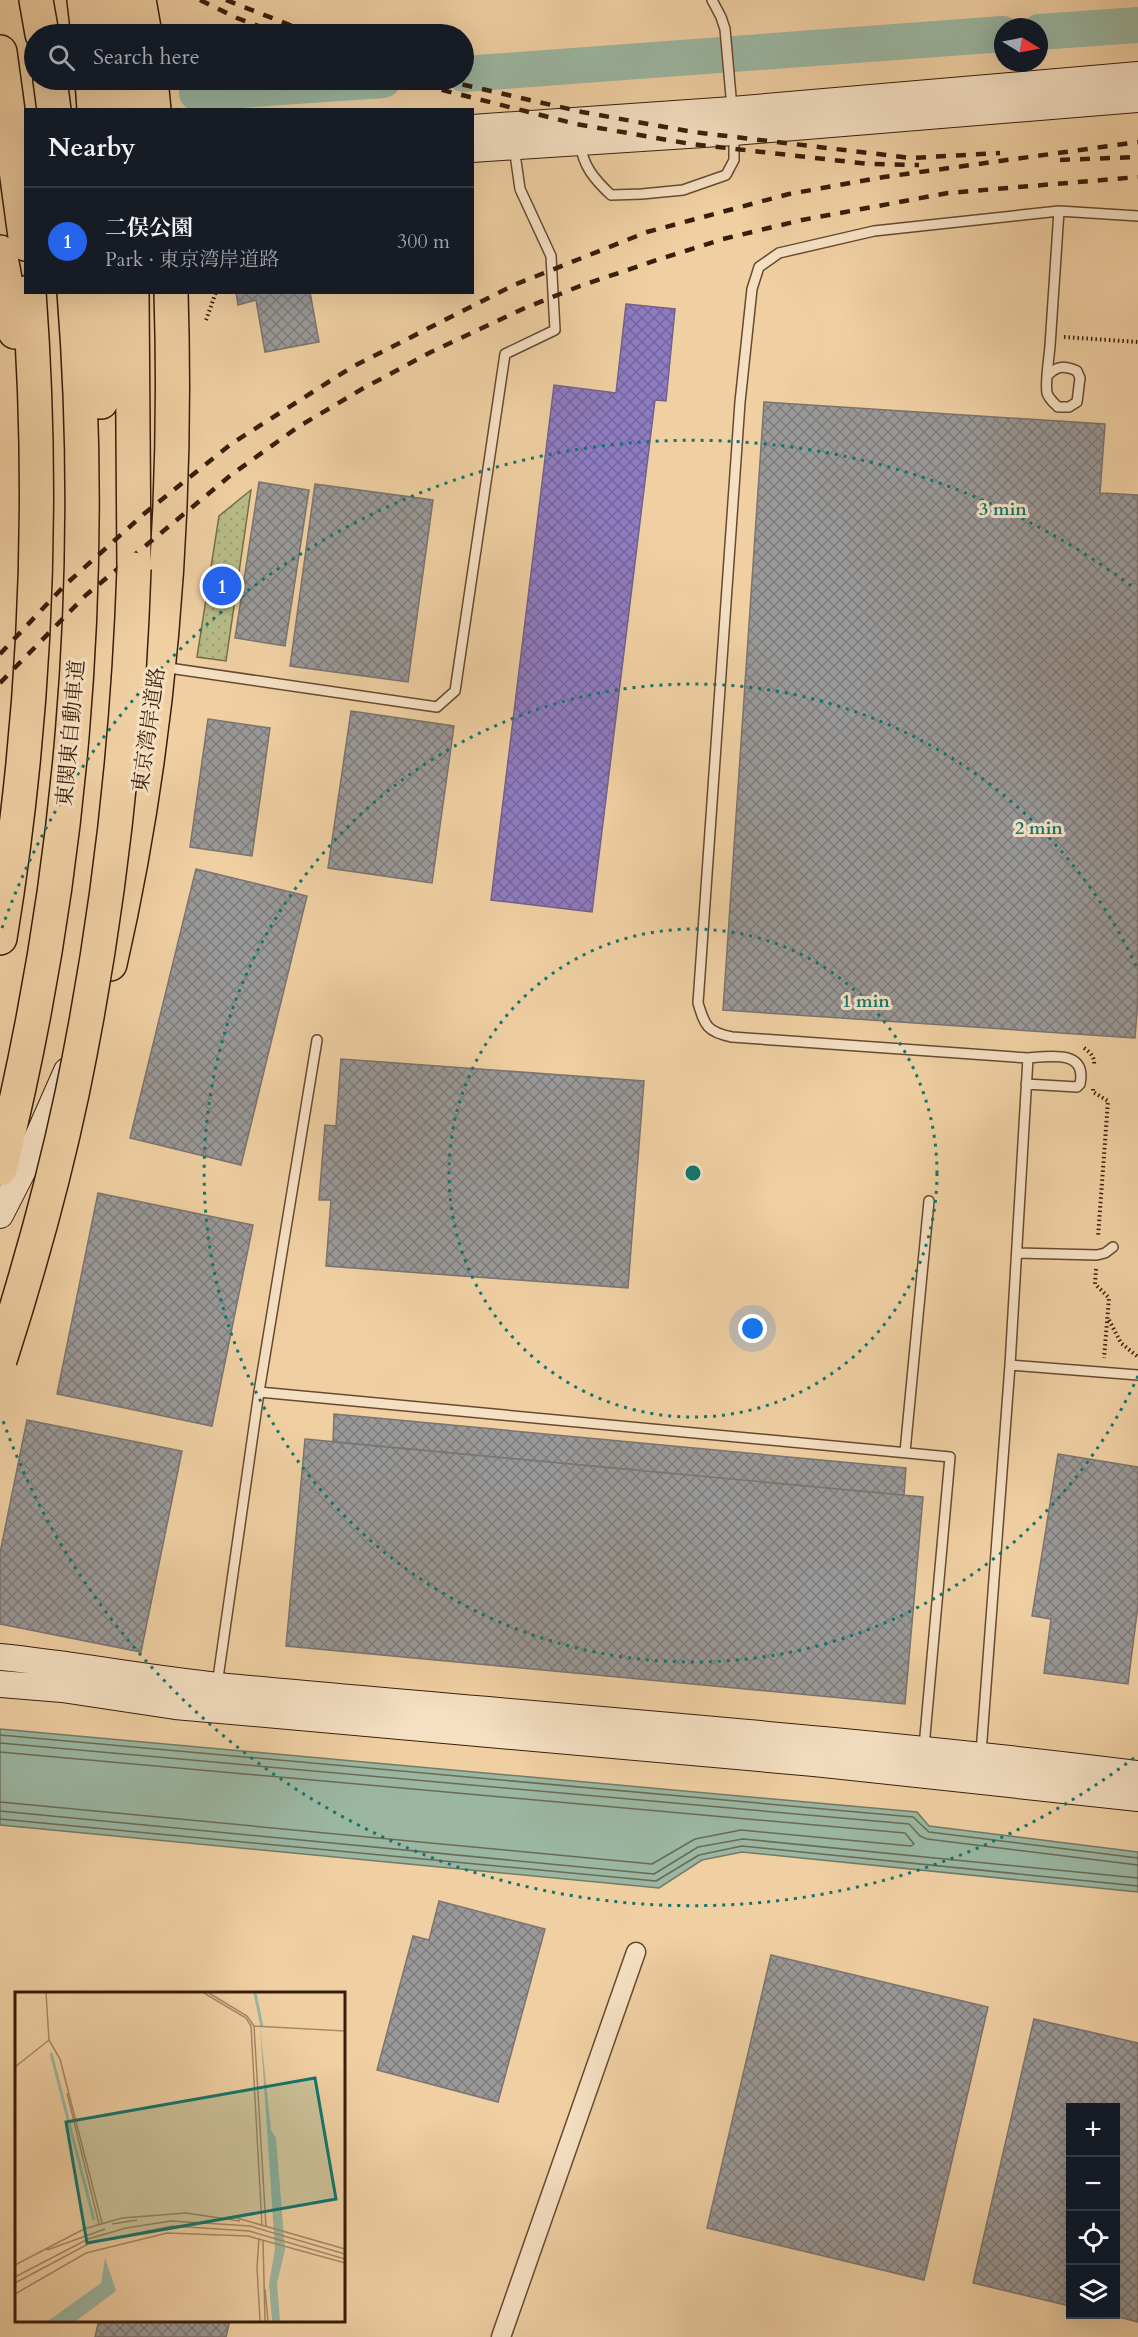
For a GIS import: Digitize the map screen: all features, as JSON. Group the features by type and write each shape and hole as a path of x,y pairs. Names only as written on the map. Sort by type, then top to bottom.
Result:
{"highway":[{"path":"36,0 40,24"},
{"path":"84,0 87,24"},
{"path":"114,0 117,24"},
{"path":"140,0 144,24"},
{"path":"0,52 24,229"},
{"path":"51,90 54,108"},
{"path":"93,90 94,108"},
{"path":"124,90 125,108"},
{"path":"152,90 154,108"},
{"path":"0,252 36,437"},
{"path":"0,938 25,755 36,563 36,437 29,294"},
{"name":"東関東自動車道","path":"0,1168 36,1000 57,866 73,723 81,564 81,422 74,294"},
{"path":"81,564 94,491 101,417 100,294"},
{"name":"東京湾岸道路","path":"0,1360 54,1175 91,997 108,884 123,761 131,660 134,569 132,294"},
{"name":"東京湾岸道路","path":"0,1327 64,1137 85,1065 114,947 138,811 158,666 169,547 173,360 171,294"}],"street":[{"path":"733,121 1138,75"},
{"path":"474,148 513,137 579,132 733,121 1138,99"},
{"path":"474,128 513,137"},
{"path":"0,1215 27,1164 91,1016 114,947"},
{"path":"0,1657 55,1662 215,1697"},
{"path":"0,1684 215,1697 980,1768 1138,1774"},
{"path":"980,1768 1138,1798"},
{"path":"501,2337 636,1952"}],"lane":[{"path":"579,132 582,157 592,177 611,195 682,190 726,175 734,160 733,121 726,42 721,17 712,0"},
{"path":"158,666 437,707 455,691 505,354 555,330 551,256 520,189 513,137"},
{"path":"1048,375 1055,368 1065,366 1077,371 1080,378 1077,402 1070,406 1058,407 1051,401 1047,392 1048,375 1051,336 1059,211"},
{"path":"1026,1084 1077,1087 1082,1076 1080,1065 1074,1059 1045,1056 1028,1058 732,1037 717,1034 705,1025 698,1003 740,402 752,289 759,267 779,253 873,231 1059,211 1138,216"},
{"path":"215,1697 259,1392 317,1040"},
{"path":"980,1768 1010,1365 1028,1058"},
{"path":"905,1452 929,1201"},
{"path":"1017,1252 1097,1255 1113,1247"},
{"path":"1010,1365 1138,1375"},
{"path":"259,1392 950,1457 922,1762"}],"path":[{"path":"206,320 215,294"},
{"path":"1051,336 1138,342"},
{"path":"1083,1048 1091,1053 1095,1060 1094,1071"},
{"path":"1094,1081 1093,1092 1108,1101 1098,1237"},
{"path":"1096,1269 1095,1284 1109,1298 1104,1362"},
{"path":"1108,1317 1121,1343 1138,1358"}],"green space":[{"path":"251,490 226,661 197,657 219,516"}],"water":[{"path":"0,1729 917,1812 929,1826 1138,1852 1138,1892 742,1852 702,1860 659,1888 0,1825"}],"building: Offices":[{"path":"626,304 675,309 666,401 655,400 592,912 491,900 554,385 616,393"}],"building: Industry":[{"path":"236,294 310,294 319,342 265,352 256,300 238,305"},
{"path":"764,402 1105,424 1100,493 1138,495 1138,999 1135,1038 723,1010"},
{"path":"259,482 309,490 285,646 235,638"},
{"path":"315,484 433,500 408,682 290,666"},
{"path":"351,711 454,726 432,883 328,868"},
{"path":"208,719 270,728 252,856 190,847"},
{"path":"196,869 307,896 241,1165 130,1138"},
{"path":"341,1059 644,1081 628,1288 326,1266 331,1200 319,1200 325,1125 336,1126"},
{"path":"98,1193 253,1225 212,1426 57,1394"},
{"path":"334,1414 906,1468 904,1495 333,1442"},
{"path":"27,1420 182,1451 141,1652 0,1624 0,1553"},
{"path":"305,1439 923,1497 905,1704 286,1646"},
{"path":"1058,1454 1138,1467 1138,1605 1128,1684 1044,1673 1051,1619 1032,1616"},
{"path":"439,1901 545,1929 498,2102 377,2070 413,1936 429,1940"},
{"path":"771,1955 988,2007 924,2280 707,2228"},
{"path":"1034,2019 1138,2043 1138,2322 1120,2317 1120,2103 1066,2103 1066,2305 973,2283"},
{"path":"99,2322 230,2322 226,2337 95,2337"}],"waterway":[{"path":"1048,31 1138,25"},
{"path":"474,73 994,35"},
{"path":"197,93 240,90"}],"railway":[{"path":"200,0 253,24"},
{"path":"226,0 287,24"},
{"path":"474,87 582,112 693,132 911,158 1000,153"},
{"path":"442,90 576,124 691,144 869,164 919,165"},
{"path":"0,654 65,585 145,513 231,444 352,367 514,285 647,232 789,194 884,177 1138,142"},
{"path":"1060,160 1138,157"},
{"path":"0,683 86,595 231,475 298,427 431,352 525,308 580,286 723,239 802,220 948,193 1138,177"}],"place":[{"name":"二俣公園","path":"222,586"}]}
